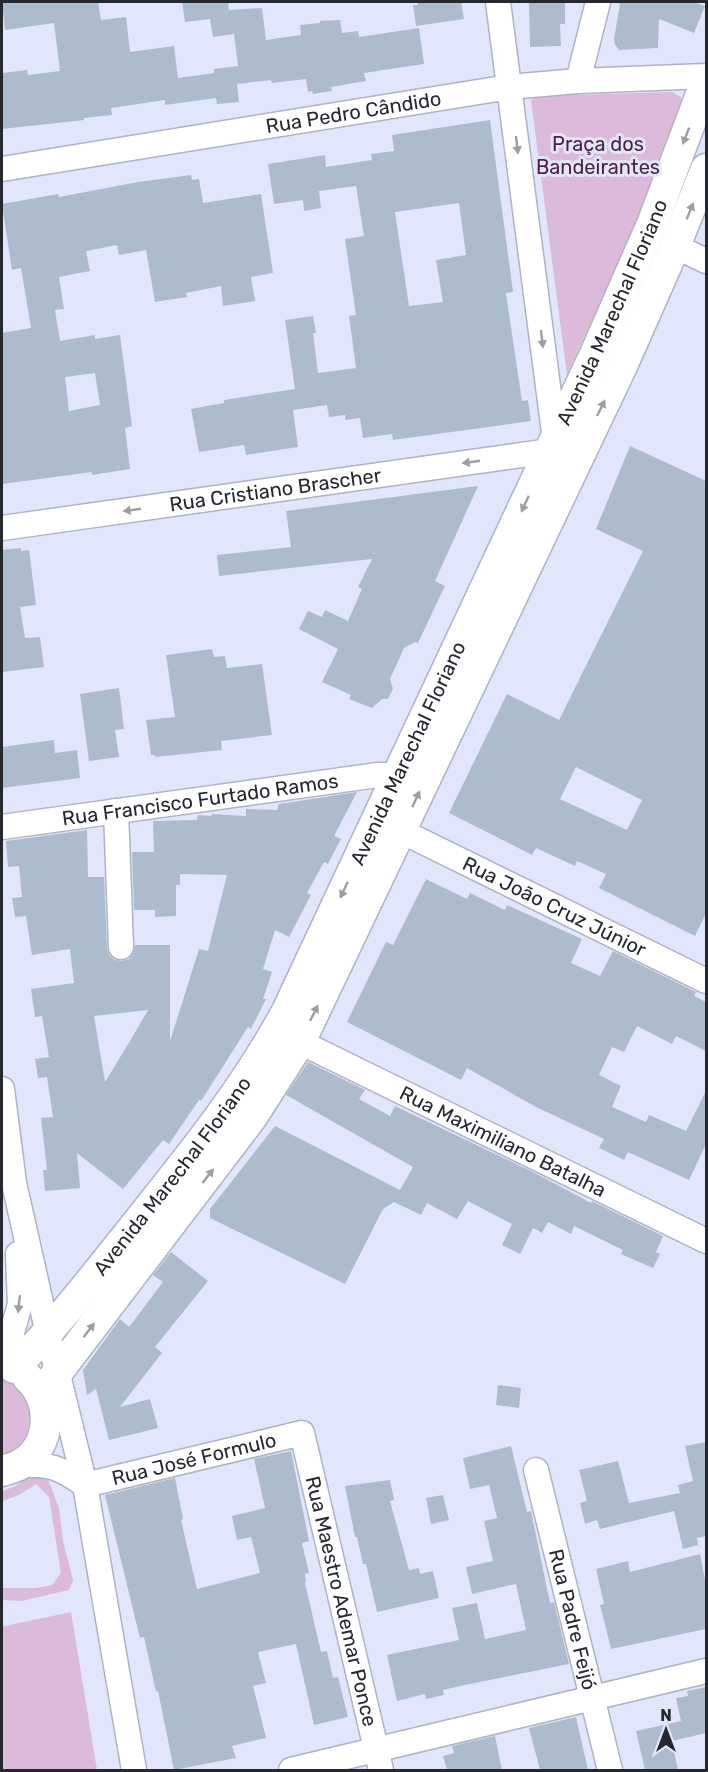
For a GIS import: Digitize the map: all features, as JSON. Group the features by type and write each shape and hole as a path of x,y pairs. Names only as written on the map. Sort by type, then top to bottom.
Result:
{"main road":[{"name":"Avenida Marechal Floriano","path":"6,1355 48,1334 199,1145 238,1093 266,1049 596,354 652,224 706,81"},
{"name":"Avenida Marechal Floriano","path":"47,1388 252,1117 300,1042 622,366 706,169"},
{"path":"6,1355 34,1383 47,1388 47,1418 44,1437 34,1453 10,1468"}],"street":[{"path":"498,2 553,446"},
{"path":"578,81 598,2"},
{"name":"Rua Pedro Cândido","path":"2,170 509,87 578,81 706,76"},
{"path":"675,246 706,261"},
{"name":"Rua Cristiano Brascher","path":"2,528 553,446"},
{"name":"Rua Francisco Furtado Ramos","path":"2,826 378,775 398,775"},
{"path":"116,811 121,947"},
{"name":"Rua João Cruz Júnior","path":"401,831 706,981"},
{"name":"Rua Maximiliano Batalha","path":"300,1042 706,1241"},
{"path":"2,1089 6,1151 48,1334 47,1388 69,1419 86,1485 134,1770"},
{"path":"6,1355 20,1304 14,1183"},
{"name":"Rua José Formulo","path":"86,1485 302,1432"},
{"name":"Rua Maestro Ademar Ponce","path":"302,1432 378,1760"},
{"path":"10,1468 44,1464 62,1469 86,1485"},
{"name":"Rua Padre Feijó","path":"536,1470 610,1770"},
{"path":"291,1770 378,1760 592,1698 706,1671"}],"green space":[{"name":"Praça dos Bandeirantes","path":"672,92 681,97 682,111 633,229 567,375 531,100 537,96"},
{"path":"2,1378 15,1383 24,1392 30,1403 32,1415 30,1428 24,1439 15,1448 2,1454"},
{"path":"32,1474 47,1477 59,1508 63,1541 73,1580 69,1590 21,1601 2,1600 2,1588 36,1588 52,1585 61,1573 49,1497 36,1484 19,1495 2,1501 2,1491 16,1486"},
{"path":"71,1612 97,1770 2,1770 2,1625"}],"building":[{"path":"2,2 98,2 101,20 126,17 130,52 174,46 178,78 214,73 214,69 238,66 234,34 213,37 210,19 185,22 182,2 228,2 229,10 262,8 266,40 301,35 300,25 320,23 320,21 340,20 342,33 358,31 359,37 419,28 424,64 364,73 366,81 331,87 332,91 313,94 312,91 308,92 306,79 272,83 271,80 237,84 239,102 217,104 216,98 165,105 165,100 111,108 112,115 84,118 84,120 2,129 2,73 27,70 28,75 60,71 54,23 5,30"},
{"path":"417,2 461,2 464,19 416,26 413,5 418,5"},
{"path":"529,2 565,2 565,24 560,24 561,46 530,47"},
{"path":"616,2 693,2 705,6 694,33 659,19 658,48 619,50 614,39 620,4"},
{"path":"490,120 513,292 506,293 522,401 528,400 531,421 393,440 392,434 363,438 360,418 345,420 345,415 329,417 327,405 293,410 298,447 246,455 244,445 199,452 191,409 224,403 224,400 295,389 285,320 313,316 318,373 356,368 349,316 356,315 345,239 364,236 356,186 319,191 321,208 304,211 303,200 274,204 268,164 325,155 326,167 372,160 371,154 394,151 392,135","holes":["459,203 466,255 436,260 443,302 409,306 395,212"]},
{"path":"191,175 192,180 199,179 203,203 261,194 273,273 251,277 255,301 223,306 221,286 186,293 187,297 155,302 146,250 119,255 117,245 86,251 90,271 59,277 64,309 55,310 60,341 95,335 95,339 120,335 132,426 125,428 130,469 2,484 2,333 31,328 21,268 12,270 2,204 58,194 59,197 138,182","holes":["95,373 100,405 69,411 65,377"]},
{"path":"630,446 706,481 706,913 695,936 599,888 606,874 577,861 575,866 536,848 532,855 449,813 507,694 559,720 643,551 596,529","holes":["576,767 642,800 627,830 560,799"]},
{"path":"478,486 435,581 445,586 418,643 415,642 404,648 390,679 393,689 388,699 382,699 372,708 349,699 351,695 322,682 338,649 299,629 308,611 322,617 325,610 348,621 362,589 358,587 372,559 219,576 217,555 291,547 286,511"},
{"path":"21,548 21,551 29,550 36,605 20,607 25,638 40,637 44,667 2,672 2,550"},
{"path":"212,649 214,657 225,656 227,668 262,664 272,735 221,741 222,750 155,757 151,755 146,720 175,717 166,655"},
{"path":"119,688 124,729 115,730 119,757 89,761 80,694"},
{"path":"54,740 55,753 77,750 80,778 2,788 2,747"},
{"path":"357,792 334,836 341,839 328,864 324,862 307,893 311,895 289,937 275,930 263,969 272,972 263,999 266,999 251,1029 248,1027 201,1101 199,1100 169,1144 163,1140 123,1189 77,1153 80,1188 45,1191 43,1170 47,1170 41,1118 53,1117 47,1077 38,1078 35,1059 49,1057 42,1016 35,1017 31,989 74,983 70,949 32,955 26,916 15,917 12,898 22,897 19,866 8,867 6,841 87,830 88,877 104,877 109,955 115,960 122,961 129,959 135,945 170,945 170,1041 199,949 208,951 227,875 180,874 180,885 176,885 176,916 155,917 155,910 134,910 132,852 154,852 153,821 197,820 198,815 211,816 212,814 246,816 246,809 277,810 279,804","holes":["148,1010 105,1082 94,1016"]},
{"path":"426,879 467,899 470,893 505,910 507,905 582,939 571,963 600,976 613,951 696,992 694,996 706,1002 706,1051 676,1036 672,1044 637,1026 624,1052 612,1047 599,1075 621,1086 612,1107 646,1122 649,1115 686,1131 706,1091 706,1144 689,1180 628,1152 624,1160 599,1148 604,1139 536,1107 467,1068 461,1080 347,1022 386,942 393,945"},
{"path":"308,1062 365,1090 359,1099 390,1116 395,1106 663,1236 656,1252 660,1254 653,1268 621,1254 623,1250 574,1226 571,1234 548,1222 542,1233 533,1228 520,1254 502,1245 512,1224 468,1201 457,1219 427,1203 421,1215 394,1202 383,1209 345,1284 210,1218 210,1209 275,1126 400,1190 413,1167 286,1095"},
{"path":"171,1252 208,1281 155,1347 162,1353 120,1407 150,1399 158,1428 109,1440 96,1389 87,1395 83,1370 120,1319 129,1327 163,1282 153,1275"},
{"path":"498,1385 521,1388 519,1408 496,1405"},
{"path":"706,1442 706,1536 697,1538 698,1545 683,1549 674,1511 600,1529 597,1520 585,1524 580,1503 587,1501 579,1470 618,1461 629,1503 680,1493 678,1485 693,1481 685,1446"},
{"path":"511,1446 527,1512 531,1511 550,1603 554,1602 569,1664 443,1690 444,1695 426,1699 425,1694 397,1701 387,1655 459,1640 452,1608 477,1603 485,1639 526,1630 516,1584 472,1594 466,1567 493,1561 484,1521 497,1518 489,1485 470,1489 463,1458"},
{"path":"291,1451 309,1541 302,1543 309,1573 305,1574 305,1583 321,1652 327,1651 333,1678 338,1677 348,1717 314,1725 296,1644 258,1652 266,1683 253,1686 266,1738 232,1746 236,1758 174,1770 158,1691 156,1692 144,1637 140,1638 105,1495 175,1478 183,1519 181,1520 197,1589 260,1573 251,1537 237,1540 232,1516 265,1508 254,1459"},
{"path":"390,1480 394,1500 390,1501 409,1570 419,1568 420,1574 433,1571 439,1598 377,1612 366,1564 363,1564 357,1537 355,1537 345,1486"},
{"path":"443,1495 449,1520 431,1524 426,1498"},
{"path":"700,1554 706,1585 706,1629 611,1649 600,1605 604,1604 596,1569 628,1561 630,1572"},
{"path":"706,1687 706,1733 672,1741 678,1770 645,1770 636,1731 681,1721 676,1698 688,1696 687,1691"},
{"path":"576,1717 588,1770 540,1770 529,1728"},
{"path":"495,1736 502,1770 447,1770 443,1756 454,1753 452,1746"}]}
